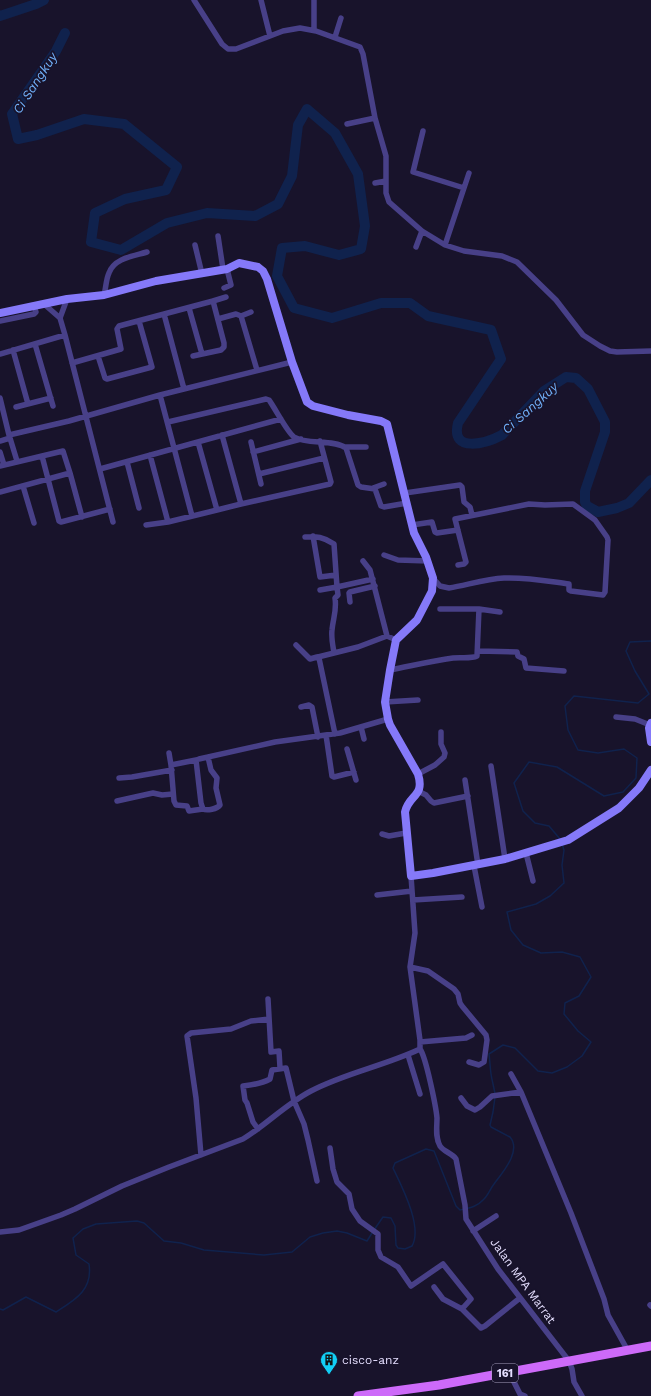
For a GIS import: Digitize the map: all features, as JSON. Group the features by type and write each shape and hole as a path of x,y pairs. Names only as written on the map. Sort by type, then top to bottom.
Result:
{"main road":[{"name":"161","path":"358,1396 511,1376 571,1365 651,1346"}],"street":[{"path":"194,0 222,44 228,49 236,49 270,36 294,29 305,28 357,45 362,50 375,118 386,156 387,200 422,231 445,245 464,251 502,256 517,262 556,300 584,335 600,346 610,351 627,353 651,351"},
{"path":"261,0 270,36"},
{"path":"314,0 314,30"},
{"path":"335,38 342,18"},
{"path":"347,124 375,118"},
{"path":"423,131 413,172 464,188"},
{"path":"445,245 469,173"},
{"path":"375,183 386,181"},
{"path":"416,247 422,231"},
{"path":"218,236 225,269 231,285 224,288"},
{"path":"195,245 202,274"},
{"path":"104,295 109,272 112,267 118,261 147,252"},
{"path":"0,313 67,299 104,295 156,281 225,269 239,263 258,267 263,272 292,362 305,398 309,404 348,415 381,421 387,424 414,533 428,561 434,578 439,585 446,588 504,578 526,578 569,584 569,590 571,591 600,595 605,594 608,540 596,520 573,504 529,504 455,519 466,561 464,564 458,565"},
{"path":"72,363 121,349 118,327 226,297"},
{"path":"60,318 67,299"},
{"path":"193,356 221,350 224,347 213,301"},
{"path":"44,304 60,318 113,522"},
{"path":"0,321 35,313 34,306"},
{"path":"189,308 202,354"},
{"path":"218,319 236,314 241,316 251,312"},
{"path":"164,314 184,389"},
{"path":"241,316 257,370"},
{"path":"98,356 105,378 107,379 151,368 152,364 139,321"},
{"path":"0,354 65,335"},
{"path":"35,344 53,406"},
{"path":"13,350 28,404"},
{"path":"0,441 160,395 292,362"},
{"path":"160,395 192,516"},
{"path":"0,398 17,461"},
{"path":"16,407 51,398"},
{"path":"168,422 266,399 269,400 291,434 295,437 344,447 366,447"},
{"path":"100,469 281,419"},
{"path":"222,435 241,504"},
{"path":"253,452 301,439"},
{"path":"198,442 216,510"},
{"path":"251,442 261,484"},
{"path":"146,525 168,522 330,484 331,482 320,442"},
{"path":"344,447 348,450 358,485 361,487 373,488 384,484"},
{"path":"0,452 2,466 17,461 63,451 82,517"},
{"path":"150,455 168,522"},
{"path":"42,456 59,521 62,522 110,510"},
{"path":"259,474 324,458"},
{"path":"127,462 139,508"},
{"path":"0,492 70,473"},
{"path":"23,486 34,523"},
{"path":"404,492 460,486 462,487 464,502 470,507 472,515"},
{"path":"373,488 380,505 384,507 407,503"},
{"path":"412,525 432,522 435,532 437,533 458,530"},
{"path":"313,536 320,577 336,575"},
{"path":"305,537 321,537 334,544 338,595 336,598 336,608 332,631 334,653"},
{"path":"384,555 398,560 428,561"},
{"path":"363,561 370,570 387,636"},
{"path":"434,578 432,591 417,620 396,640 386,702 390,725 418,774 420,782 419,790 406,808 406,833 411,876 505,859 568,840 608,815 625,802 639,788 651,770"},
{"path":"320,590 372,579"},
{"path":"350,602 350,592 374,586"},
{"path":"440,609 462,608 500,612"},
{"path":"390,670 436,661 478,656 478,609"},
{"path":"296,645 310,659 358,647 387,636 396,640"},
{"path":"478,651 517,652 518,656 524,658 525,667 527,668 564,671"},
{"path":"318,657 335,734"},
{"path":"386,702 418,700"},
{"path":"301,707 309,705 312,707 318,737"},
{"path":"616,717 635,719 650,724 649,733 651,742"},
{"path":"119,778 275,742 335,734 388,719"},
{"path":"361,727 364,739"},
{"path":"418,774 434,765 444,757 445,753 441,744 442,732"},
{"path":"326,735 332,776 334,777 354,772"},
{"path":"347,749 356,780"},
{"path":"169,753 172,767 174,803 176,805 187,806 189,811 206,810 220,806 216,788 217,778 211,770 208,757"},
{"path":"196,760 203,809"},
{"path":"491,766 505,859"},
{"path":"465,780 482,907"},
{"path":"419,790 434,803 468,796"},
{"path":"117,802 153,793 162,795 173,794"},
{"path":"382,834 389,836 406,833"},
{"path":"526,853 533,881"},
{"name":"Jalan MPA Marrat","path":"411,876 415,933 410,967 420,1049 425,1062 437,1117 437,1138 444,1151 453,1155 456,1160 466,1219 498,1269 571,1365"},
{"path":"377,895 412,891"},
{"path":"413,900 462,897"},
{"path":"410,967 428,971 454,989 458,994 462,1006 486,1036 488,1040 484,1062 479,1065 469,1062"},
{"path":"268,999 271,1052 279,1051 280,1068"},
{"path":"200,1155 197,1105 187,1036 191,1033 231,1029 251,1021 269,1019"},
{"path":"420,1042 466,1038 472,1034"},
{"path":"0,1232 19,1230 61,1215 122,1186 243,1139 294,1101 325,1084 408,1055 420,1049"},
{"path":"408,1055 420,1094"},
{"path":"258,1129 253,1122 245,1100 242,1086 255,1085 268,1081 272,1070 280,1068 287,1069 294,1101 308,1140 317,1181"},
{"path":"511,1074 521,1092 571,1213 604,1299 608,1315 628,1351"},
{"path":"461,1098 467,1106 475,1110 495,1095 521,1092"},
{"path":"330,1148 333,1169 337,1182 349,1194 352,1209 360,1221 374,1231 379,1238 378,1250 381,1257 398,1267 411,1286 443,1264 471,1299 462,1309"},
{"path":"474,1231 496,1216"},
{"path":"434,1287 443,1299 462,1309 479,1327 483,1328 520,1298"},
{"path":"571,1365 574,1382 582,1396"},
{"path":"511,1376 520,1394 525,1396"}],"waterway":[{"name":"Ci Sangkuy","path":"0,16 44,0"},
{"name":"Ci Sangkuy","path":"0,11 1,16"},
{"name":"Ci Sangkuy","path":"65,33 56,51 12,114 18,139 37,135 84,119 124,124 177,167 166,190 125,199 95,213 91,242 121,250 167,223 207,213 255,216 278,204 292,176 298,125 307,109 335,133 358,174 365,226 361,249 339,255 305,246 282,248 277,276 294,308 332,318 381,303 410,303 428,316 491,330 501,359 458,423 457,433 459,439 464,443 471,444 488,441 502,435 544,391 566,377 576,378 588,389 605,422 605,432 585,491 585,502 587,506 598,512 617,508 629,503 651,480"},
{"path":"560,839 549,826 535,823 523,811 514,783 529,762 557,767 604,796 623,792 636,778 637,758 624,749 598,753 578,750 568,730 565,706 574,696 638,703 649,694 635,671 626,651 630,642 651,641"},
{"path":"495,1094 489,1054 503,1045 515,1048 538,1071 552,1073 567,1067 582,1056 591,1042 578,1031 564,1014 565,1003 579,996 591,977 580,957 562,952 541,953 523,945 511,930 507,912 536,904 550,896 564,883 562,865 564,850 562,844"},
{"path":"374,1230 383,1217 391,1218 395,1226 396,1245 398,1248 405,1249 412,1246 415,1238 413,1218 406,1196 393,1168 395,1163 426,1149 434,1151 456,1206 460,1210 475,1206 485,1198 510,1162 514,1149 510,1137 491,1127 490,1125 495,1097"},
{"path":"0,1309 3,1310 26,1297 56,1312 76,1298 85,1287 90,1273 89,1264 76,1255 73,1238 83,1229 96,1224 137,1221 144,1223 164,1241 181,1243 204,1250 264,1255 292,1252 310,1237 323,1233 337,1231 347,1233 367,1241 372,1233"}],"place":[{"name":"cisco-anz","path":"329,1375"}]}
